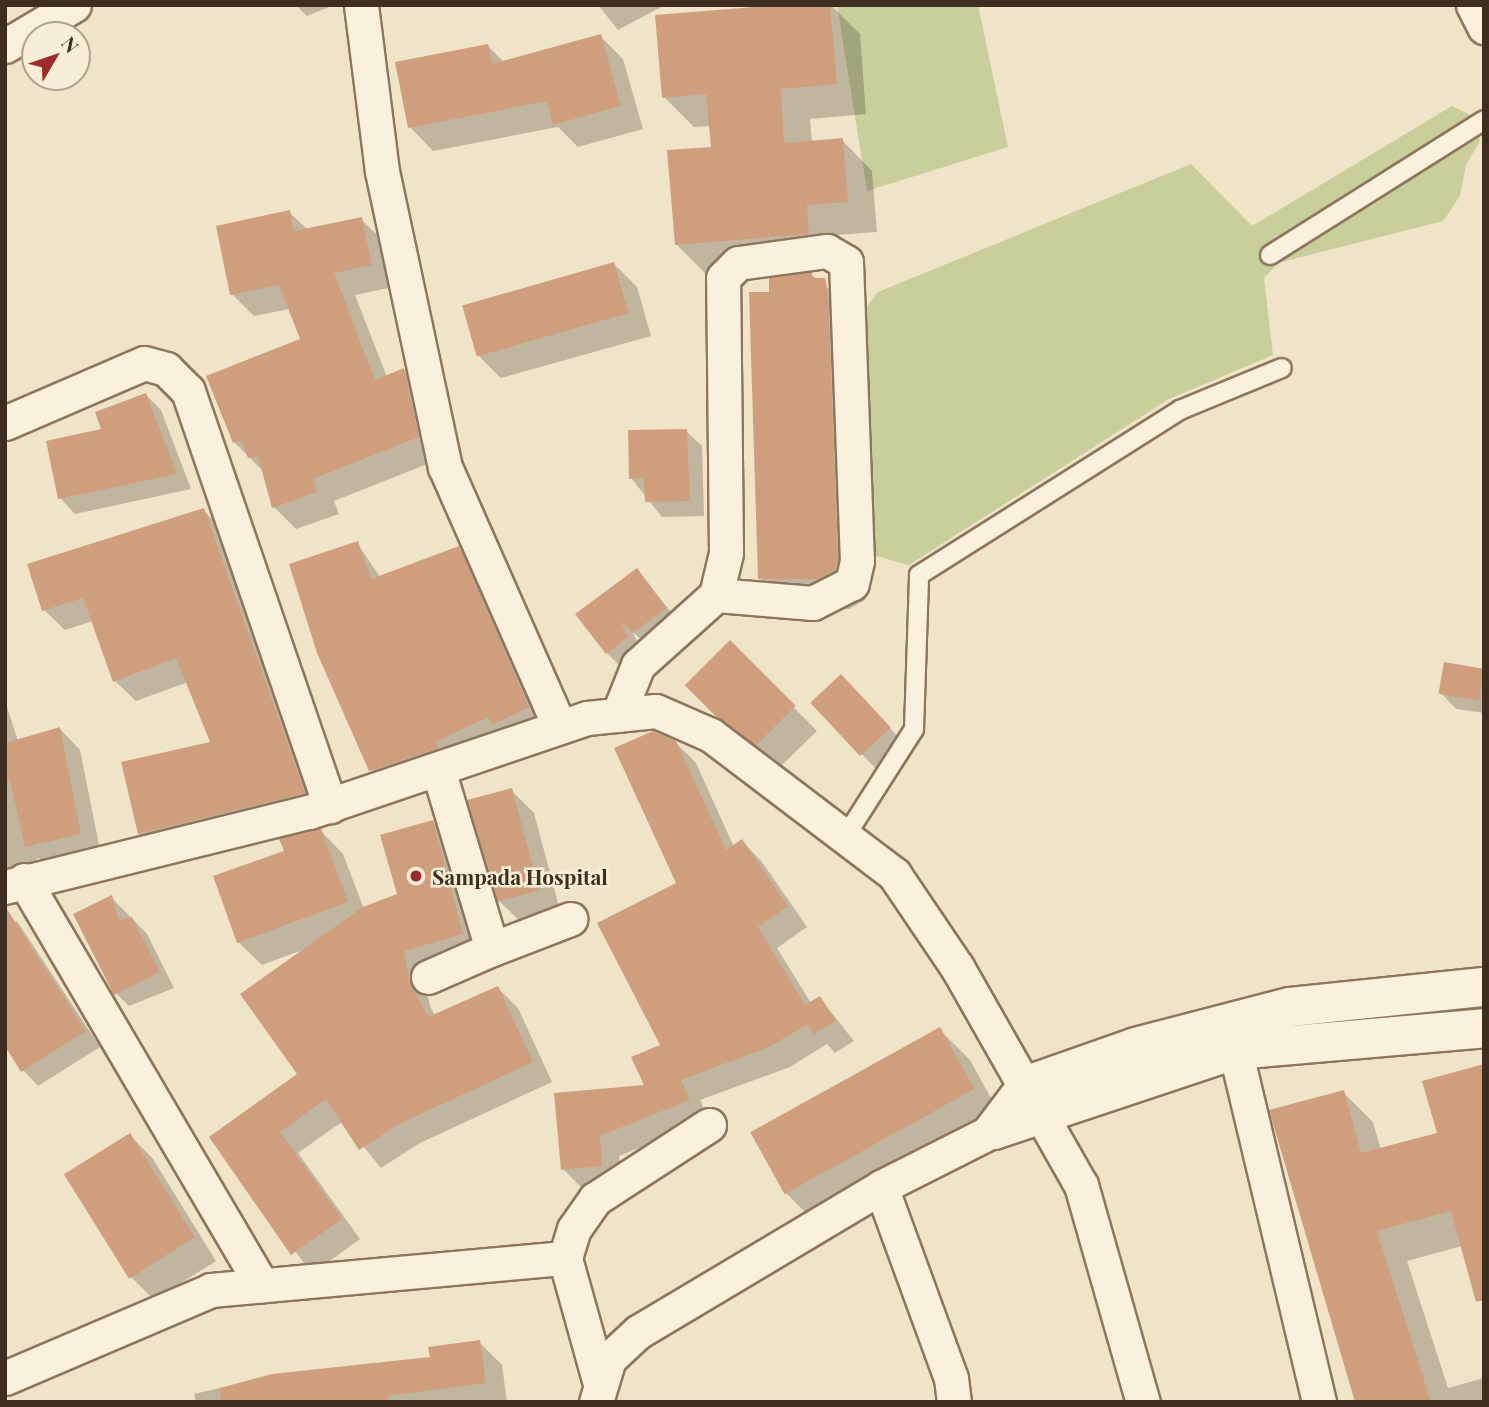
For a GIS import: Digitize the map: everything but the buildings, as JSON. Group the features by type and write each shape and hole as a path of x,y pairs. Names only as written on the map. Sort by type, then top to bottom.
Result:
{"street":[{"path":"5,46 74,5"},
{"path":"361,5 382,171 444,467 559,726"},
{"path":"1473,5 1484,27"},
{"path":"618,715 638,665 716,595 726,553 723,278 738,263 827,251 846,262 857,561 852,583 813,603 716,595"},
{"path":"5,424 144,363 166,369 188,391 330,806"},
{"path":"262,1285 14,883 330,806 559,726 656,711 710,735 894,874 1037,1099 1081,1185 1143,1402"},
{"path":"438,769 492,949"},
{"path":"428,978 492,949 570,919"},
{"path":"598,1391 609,1359 638,1332 881,1187 993,1130 1037,1099 1232,1036 1290,1007 1484,987"},
{"path":"1232,1036 1484,1028"},
{"path":"1232,1036 1317,1401"},
{"path":"598,1391 565,1258 574,1229 595,1199 709,1125"},
{"path":"881,1187 951,1378 954,1402"},
{"path":"5,1378 211,1290 565,1258"}],"lane":[{"path":"1270,255 1484,120"},
{"path":"845,837 914,729 919,575 1180,410 1282,368"}],"green space":[{"path":"837,5 978,5 1008,147 867,191"},
{"path":"1452,106 1474,117 1480,141 1466,165 1460,196 1443,221 1278,263 1264,278 1273,355 1169,399 909,565 865,553 857,320 878,292 1191,164 1252,226"}],"place":[{"name":"Sampada Hospital","path":"416,876"}]}
